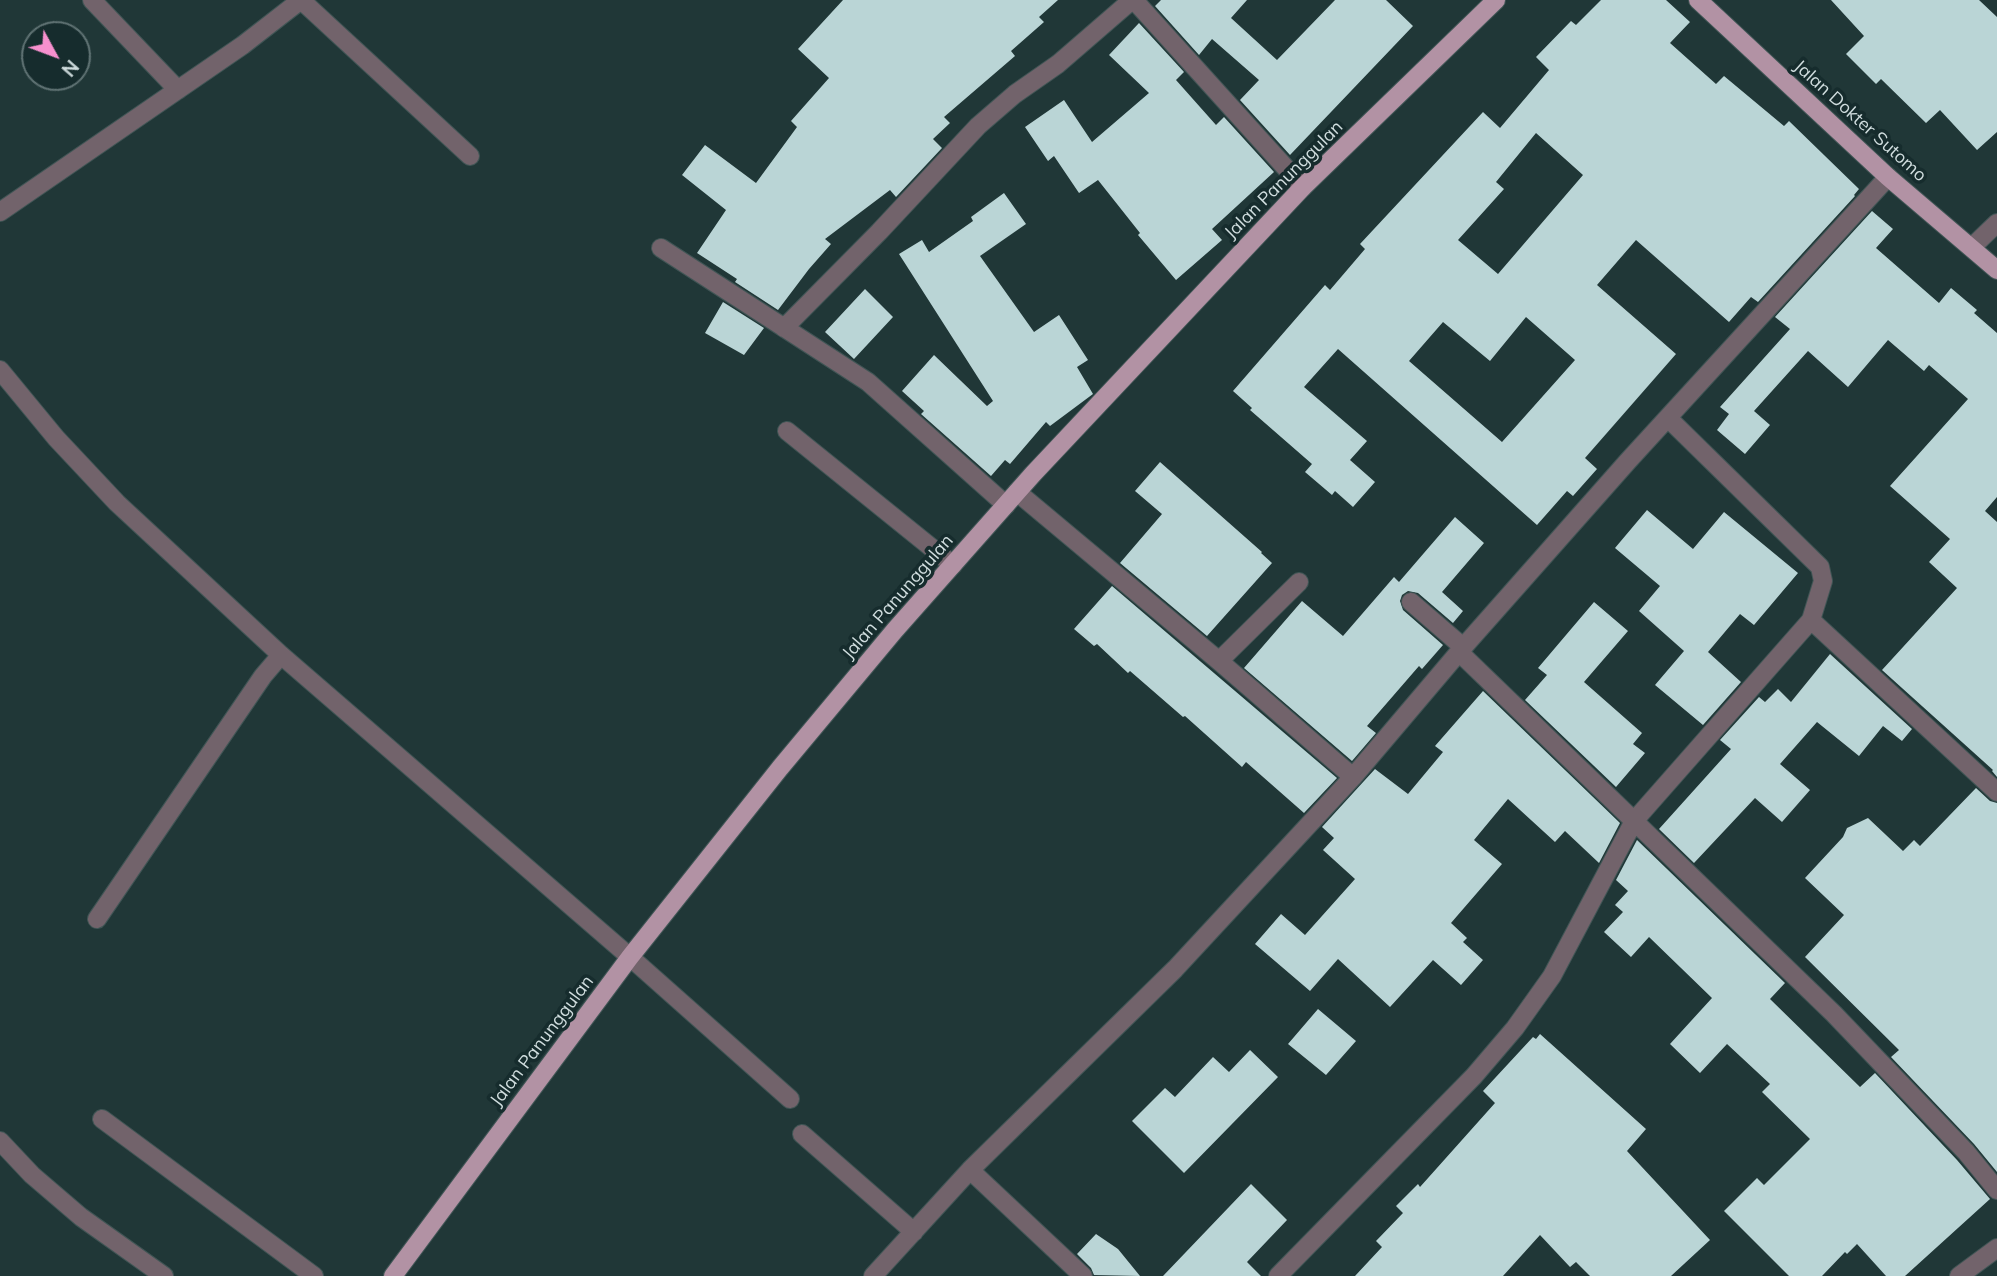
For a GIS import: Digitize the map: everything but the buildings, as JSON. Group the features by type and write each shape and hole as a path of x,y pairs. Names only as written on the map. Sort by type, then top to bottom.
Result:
{"main road":[{"name":"Jalan Panunggulan","path":"393,1276 630,957 789,757 895,631 1011,499 1303,187 1496,0"},
{"name":"Jalan Dokter Sutomo","path":"1698,0 1888,177 1997,270"}],"street":[{"path":"92,0 178,90"},
{"path":"0,212 243,45 301,0 470,156"},
{"path":"784,328 978,126 1058,64 1133,0 1303,187"},
{"path":"873,1276 970,1170 1175,969 1353,777 1461,649 1888,177"},
{"path":"1972,247 1997,223"},
{"path":"661,248 868,382 1011,499 1219,661 1353,777"},
{"path":"0,370 56,438 117,503 281,655 790,1099"},
{"path":"1278,1276 1474,1076 1515,1028 1552,976 1634,821 1811,620 1824,581 1820,567 1668,418"},
{"path":"787,431 953,565"},
{"path":"1219,661 1299,582"},
{"path":"1411,602 1835,1014 1966,1152 1997,1190"},
{"path":"1811,620 1997,792"},
{"path":"97,919 262,676 281,655"},
{"path":"102,1119 314,1276"},
{"path":"802,1135 914,1232"},
{"path":"0,1141 32,1175 81,1217 164,1276"},
{"path":"970,1170 1083,1276"},
{"path":"1959,1276 1997,1248"}]}
